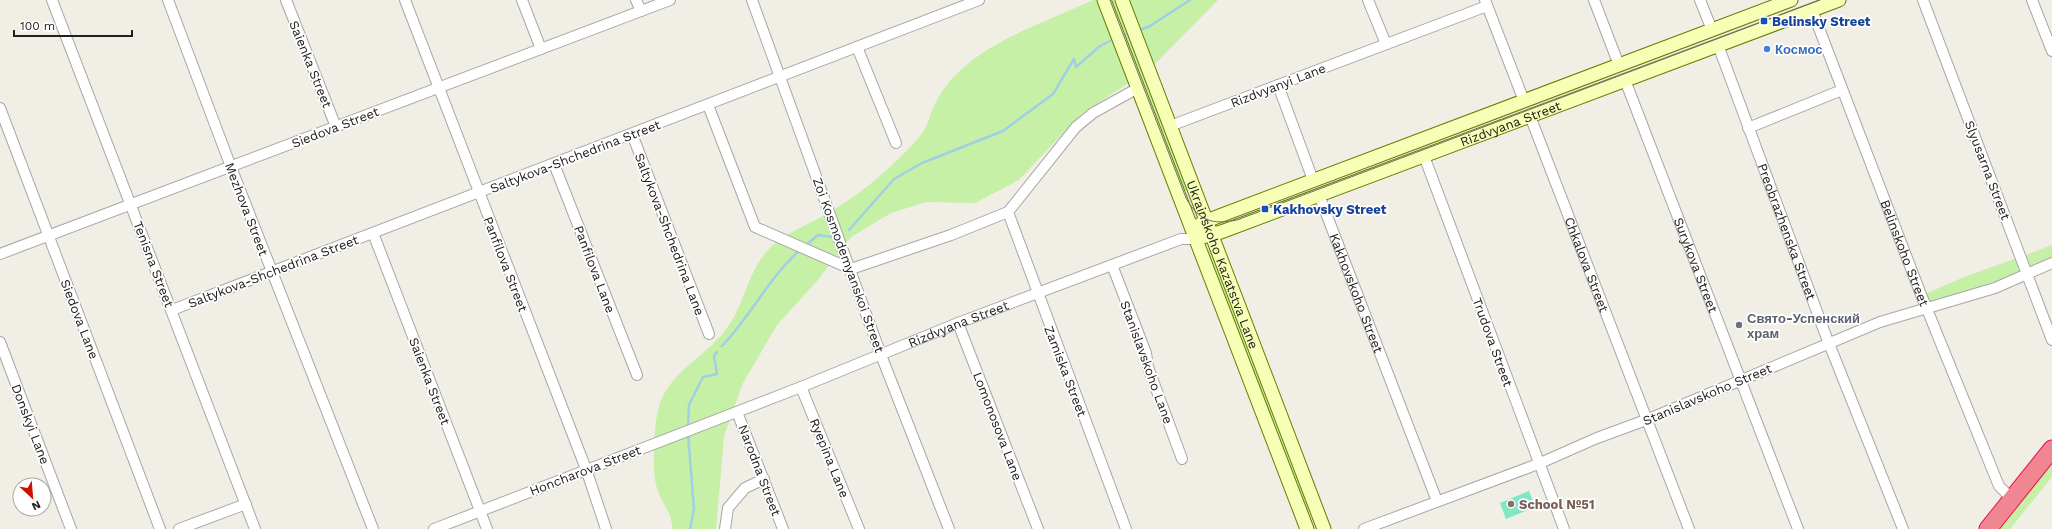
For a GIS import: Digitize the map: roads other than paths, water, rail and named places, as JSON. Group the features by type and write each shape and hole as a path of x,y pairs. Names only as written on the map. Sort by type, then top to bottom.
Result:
{"highway":[{"path":"1988,529 2052,449"}],"street":[{"name":"Tenisna Street","path":"52,0 255,529"},
{"name":"Mezhova Street","path":"168,0 230,167 373,529"},
{"name":"Saienka Street","path":"286,0 336,127"},
{"name":"Panfilova Street","path":"405,0 586,469 606,529"},
{"path":"522,0 541,49"},
{"path":"636,0 641,11"},
{"name":"Siedova Street","path":"0,254 670,0"},
{"name":"Zoi Kosmodemyanskoi Street","path":"752,0 881,355 949,529"},
{"name":"Saltykova-Shchedrina Street","path":"172,310 979,0"},
{"name":"Ukrainskoho Kazatstva Lane","path":"1104,0 1307,529"},
{"name":"Ukrainskoho Kazatstva Lane","path":"1122,0 1324,529"},
{"path":"1368,0 1386,44"},
{"name":"Surykova Street","path":"1594,0 1798,529"},
{"name":"Preobrazhenska Street","path":"1700,0 1829,343 1903,529"},
{"name":"Rizdvyana Street","path":"737,412 1037,293 1181,239 1193,234 1206,221 1791,0"},
{"name":"Rizdvyana Street","path":"1193,234 1211,235 1718,45 1810,5 1839,0"},
{"name":"Slyusarna Street","path":"1924,0 2052,340"},
{"path":"2032,0 2052,51"},
{"name":"Rizdvyanyi Lane","path":"1170,126 1386,44 1486,3"},
{"name":"Chkalova Street","path":"1486,3 1689,529"},
{"name":"Belinskoho Street","path":"1810,5 1926,307 1999,486 2012,499"},
{"path":"857,47 896,144"},
{"name":"Kakhovskoho Street","path":"1278,85 1313,180 1437,501"},
{"path":"708,105 755,227 851,270 951,235 1008,212 1076,127 1093,113 1138,88"},
{"path":"1748,128 1842,90"},
{"name":"Siedova Lane","path":"0,108 160,529"},
{"name":"Saltykova-Shchedrina Lane","path":"632,134 709,334"},
{"name":"Trudova Street","path":"1424,156 1538,464 1564,529"},
{"name":"Panfilova Lane","path":"554,164 637,375"},
{"name":"Zamiska Street","path":"1008,212 1126,529"},
{"name":"Saienka Street","path":"373,233 487,529"},
{"name":"Stanislavskoho Street","path":"1364,529 1538,464 1597,438 1646,420 1880,322 1926,307 1995,288 2052,263"},
{"name":"Stanislavskoho Lane","path":"1112,266 1146,353 1148,367 1182,459"},
{"name":"Lomonosova Lane","path":"958,324 1038,529"},
{"name":"Donskyi Lane","path":"0,342 71,529"},
{"name":"Ryepina Lane","path":"801,387 859,529"},
{"name":"Honcharova Street","path":"434,529 586,469 737,412"},
{"name":"Narodna Street","path":"737,412 783,529"},
{"path":"725,529 728,508 745,488 764,479"},
{"path":"179,529 246,504"}],"waterway":[{"path":"1140,30 1150,26 1190,0"},
{"path":"849,230 894,179 922,163 1003,131 1053,94 1074,59 1076,67 1100,46 1112,40"},
{"path":"805,246 818,235 832,237"},
{"path":"722,346 779,272 801,249"},
{"path":"688,427 689,405 703,377 717,374 714,356 717,352"},
{"path":"688,434 694,509 690,529"}],"tram line":[{"path":"1110,0 1186,198 1191,206 1201,216 1207,220 1220,222 1237,220 1820,0"}],"place":[{"name":"Belinsky Street","path":"1764,21"},
{"name":"Космос","path":"1767,49"},
{"name":"Kakhovsky Street","path":"1265,209"},
{"name":"Свято-Успенский храм","path":"1739,325"},
{"name":"School №51","path":"1511,504"}]}
